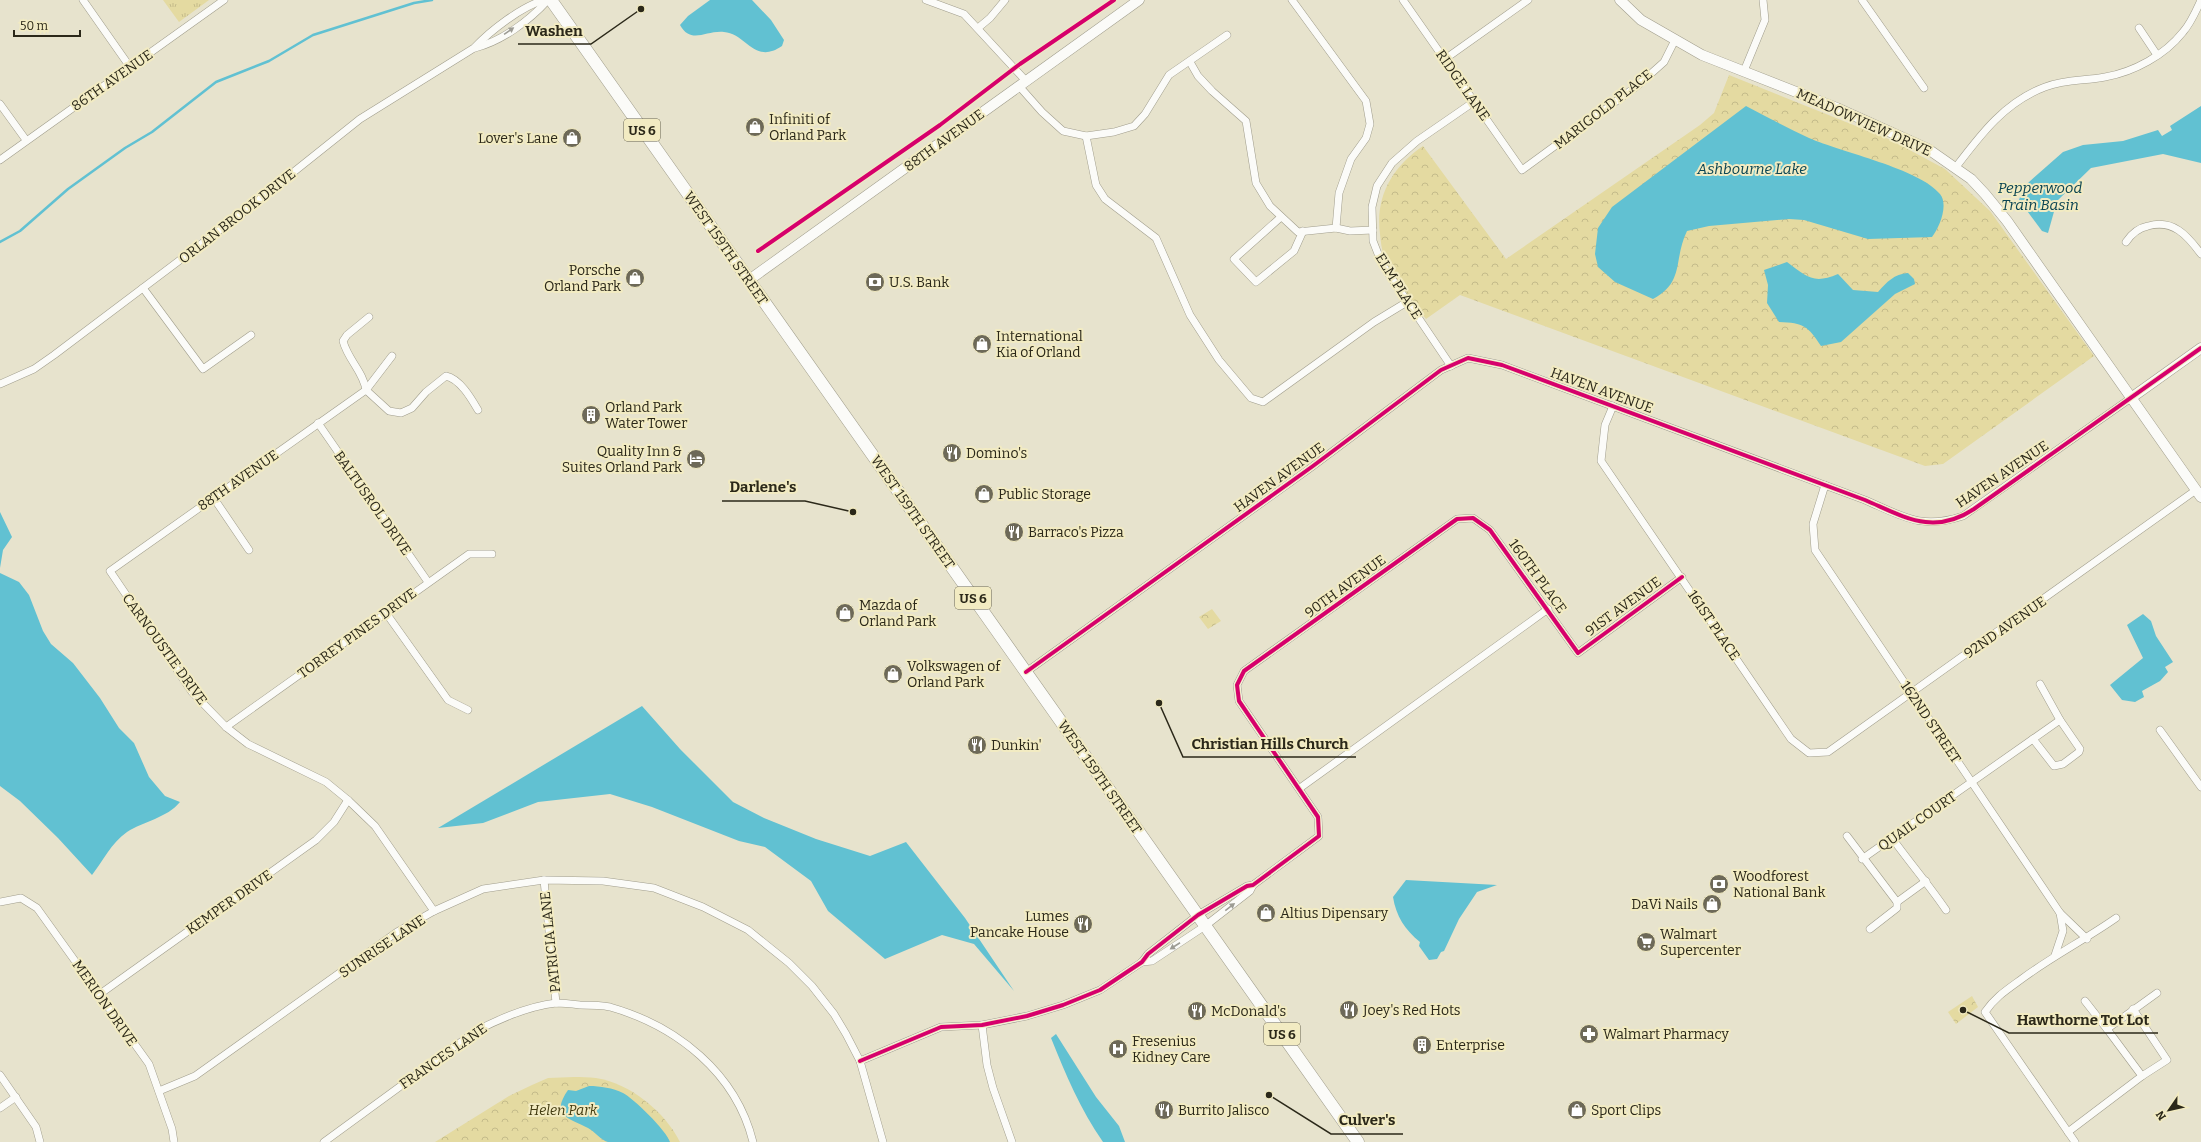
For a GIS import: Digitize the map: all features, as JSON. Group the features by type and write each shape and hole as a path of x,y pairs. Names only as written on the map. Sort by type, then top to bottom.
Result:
{"main road":[{"name":"WEST 159TH STREET","path":"549,0 749,280 1358,1142"}],"street":[{"path":"83,0 130,67"},
{"name":"86TH AVENUE","path":"0,160 224,0"},
{"name":"ORLAN BROOK DRIVE","path":"0,384 34,369 241,214 360,119 474,48 486,35 534,3 544,0"},
{"name":"ORLAN BROOK DRIVE","path":"474,48 492,43 537,12 549,0"},
{"path":"926,0 964,14 978,28 1042,112 1062,131 1086,136 1114,132 1134,126 1146,114 1169,75 1190,62 1227,35"},
{"path":"978,28 990,18 1005,0"},
{"name":"88TH AVENUE","path":"749,280 1139,0"},
{"path":"1292,0 1366,101 1370,124 1366,138 1351,159 1340,193 1336,228"},
{"name":"RIDGE LANE","path":"1403,0 1522,170"},
{"path":"1445,59 1528,0"},
{"name":"MEADOWVIEW DRIVE","path":"1620,0 1640,20 1702,55 1912,140 1928,148 1956,167 1985,194 2007,222 2199,493"},
{"path":"1744,71 1764,20 1763,0"},
{"path":"1862,0 1924,88"},
{"path":"1956,167 1989,124 2032,93 2068,81 2106,77 2144,64 2184,32 2201,0"},
{"path":"2139,28 2157,55"},
{"name":"MARIGOLD PLACE","path":"1522,170 1637,86 1664,62 1675,40"},
{"path":"1190,62 1198,76 1212,91 1246,121 1256,183 1270,206 1281,217 1298,232 1336,228 1350,231 1373,230"},
{"name":"ELM PLACE","path":"1450,366 1382,264 1373,241 1372,207 1377,186 1392,163 1417,141 1475,101"},
{"path":"0,104 26,140"},
{"path":"1086,136 1096,185 1105,199 1156,238 1190,315 1219,360 1251,398 1262,402 1374,322 1407,302"},
{"path":"1281,217 1234,259 1256,282 1294,251 1303,231"},
{"path":"2126,242 2139,228 2162,224 2180,230 2188,236 2201,254"},
{"path":"143,288 203,369 252,335"},
{"path":"369,316 343,341 345,350 364,379 366,390 389,411 401,413 412,408 426,392 446,376 452,377 463,388 478,410"},
{"name":"HAVEN AVENUE","path":"1026,672 1307,471 1441,370 1468,358 1502,365 1922,522 1948,521 1963,516 2201,348"},
{"name":"88TH AVENUE","path":"110,571 366,390 392,356"},
{"name":"161ST PLACE","path":"1613,406 1605,425 1601,461 1682,577 1791,739 1809,753"},
{"name":"BALTUSROL DRIVE","path":"318,423 428,582"},
{"name":"162ND STREET","path":"1825,485 1813,524 1815,550 2060,913 2063,932 2055,955"},
{"name":"92ND AVENUE","path":"1809,753 1828,752 2199,493"},
{"path":"213,497 249,550"},
{"name":"160TH PLACE","path":"1473,518 1490,530 1548,609 1578,653"},
{"name":"90TH AVENUE","path":"1300,788 1239,701 1237,685 1244,671 1457,519 1473,518"},
{"name":"TORREY PINES DRIVE","path":"226,727 469,554 492,554"},
{"name":"CARNOUSTIE DRIVE","path":"110,571 192,692 226,727 248,744 326,782 348,800 375,826 434,911"},
{"name":"91ST AVENUE","path":"1578,653 1682,577"},
{"path":"1142,962 1152,961 1205,926 1250,891 1253,885 1319,836 1318,817 1300,788 1548,609"},
{"path":"386,613 448,700 468,710"},
{"path":"2033,739 2054,766 2064,764 2079,752 2080,749 2060,720 2040,684"},
{"name":"QUAIL COURT","path":"1862,859 2060,720"},
{"path":"2160,730 2201,788"},
{"name":"KEMPER DRIVE","path":"100,994 316,840 334,822 348,800"},
{"path":"1847,836 1862,859 1897,902 1897,908 1870,929"},
{"path":"1892,838 1918,875 1926,881 1946,910"},
{"name":"SUNRISE LANE","path":"159,1090 195,1076 397,932 434,911 483,889 544,880 604,881 654,888 703,907 748,930 789,963 812,986 834,1014 860,1061 883,1142"},
{"name":"PATRICIA LANE","path":"544,880 556,1003"},
{"path":"1897,902 1926,881"},
{"path":"860,1061 941,1027 982,1025 1027,1016 1063,1005 1100,990 1142,962 1148,954 1198,915 1247,886 1253,885"},
{"name":"MERION DRIVE","path":"0,902 21,898 37,908 100,994 149,1064 172,1129 174,1142"},
{"path":"2060,913 2087,938"},
{"path":"2075,1142 1985,1012 1994,999 2055,955 2087,938 2116,918"},
{"path":"2106,1029 2157,993"},
{"path":"2085,1001 2142,1076"},
{"name":"FRANCES LANE","path":"324,1142 476,1031 498,1019 556,1003 609,1007 657,1025 689,1044 721,1076 748,1121 753,1142"},
{"path":"2068,1132 2142,1076 2167,1060 2133,1009"},
{"path":"982,1025 987,1065 993,1088 1012,1142"},
{"path":"0,1075 36,1127 40,1142"},
{"path":"0,1108 16,1097"}],"green space":[{"path":"163,0 209,0 179,22"},
{"path":"1729,75 1891,140 1945,169 1990,211 2094,356 1943,464 1925,466 1460,295 1426,319 1394,276 1386,261 1381,245 1379,220 1380,208 1383,195 1394,173 1402,163 1423,146 1506,259 1700,125 1714,113"},
{"path":"1212,609 1221,621 1208,629 1199,617"},
{"path":"1972,996 1978,1007 1956,1024 1948,1012"},
{"name":"Helen Park","path":"574,1077 609,1081 634,1093 656,1110 680,1142 435,1142 509,1096 532,1085 548,1078"}],"water":[{"path":"710,0 752,0 771,20 784,40 782,46 772,51 764,52 751,47 732,34 717,32 694,35 684,31 680,25 688,16"},
{"name":"Ashbourne Lake","path":"1746,106 1809,138 1898,169 1930,185 1940,194 1944,204 1940,222 1932,237 1868,239 1804,220 1789,219 1709,226 1687,231 1680,251 1674,278 1663,292 1653,299 1615,282 1598,267 1595,254 1598,228 1612,207"},
{"name":"Pepperwood Train Basin","path":"2201,106 2201,163 2163,154 2091,168 2057,201 2048,233 2042,231 2019,200 2022,191 2029,182 2063,152 2083,145 2123,141 2158,130 2162,136 2172,130 2170,126"},
{"path":"1787,262 1805,275 1816,279 1822,279 1838,274 1853,290 1878,292 1895,277 1908,273 1914,279 1915,284 1895,294 1841,342 1821,346 1809,330 1804,327 1794,323 1779,322 1767,303 1768,285 1764,270"},
{"path":"0,512 12,537 3,550 0,568"},
{"path":"0,573 19,582 29,595 43,631 51,644 73,663 100,698 119,728 134,743 149,777 165,796 180,802 169,812 134,828 121,836 92,875 58,838 20,801 0,786"},
{"path":"2143,614 2151,621 2156,636 2173,662 2165,667 2168,672 2160,681 2142,691 2144,697 2135,702 2122,700 2110,685 2143,658 2127,625"},
{"path":"642,706 680,749 733,802 764,818 816,839 870,856 906,842 965,918 1014,991 974,944 942,935 885,959 828,911 811,881 765,847 739,841 652,807 610,794 538,802 483,823 438,828"},
{"path":"1406,880 1497,885 1477,892 1459,919 1444,951 1441,952 1437,959 1429,960 1419,946 1420,942 1410,933 1402,922 1394,904 1393,897"},
{"path":"1056,1034 1096,1097 1119,1126 1125,1142 1103,1142 1095,1130 1074,1092 1051,1038"},
{"path":"589,1086 619,1091 628,1096 663,1130 670,1142 608,1142 603,1140 593,1131 564,1115 561,1111 561,1106 568,1090 576,1091"}],"waterway":[{"path":"0,242 20,231 68,189 125,148 152,132 216,82 269,61 313,35 414,3 432,0"}],"cycle path":[{"path":"758,251 940,125 1020,64 1114,0"},
{"path":"1026,672 1313,466 1441,370 1468,358 1502,365 1865,500 1906,517 1919,521 1932,522 1945,521 1959,517 1974,509 2201,348"},
{"path":"860,1061 941,1027 982,1025 1027,1016 1063,1005 1100,990 1142,962 1148,954 1198,915 1247,886 1253,885 1319,836 1318,817 1239,701 1237,685 1244,671 1457,519 1473,518 1490,530 1578,653 1682,577"}],"place":[{"name":"Washen","path":"641,9"},
{"name":"Infiniti of Orland Park","path":"755,127"},
{"name":"Lover's Lane","path":"572,138"},
{"name":"Porsche Orland Park","path":"635,278"},
{"name":"U.S. Bank","path":"875,282"},
{"name":"International Kia of Orland","path":"982,344"},
{"name":"Orland Park Water Tower","path":"591,415"},
{"name":"Domino's","path":"952,453"},
{"name":"Quality Inn & Suites Orland Park","path":"696,459"},
{"name":"Public Storage","path":"984,494"},
{"name":"Darlene's","path":"853,512"},
{"name":"Barraco's Pizza","path":"1014,532"},
{"name":"Mazda of Orland Park","path":"845,613"},
{"name":"Volkswagen of Orland Park","path":"893,674"},
{"name":"Christian Hills Church","path":"1159,703"},
{"name":"Dunkin'","path":"977,745"},
{"name":"Woodforest National Bank","path":"1719,884"},
{"name":"DaVi Nails","path":"1712,904"},
{"name":"Altius Dipensary","path":"1266,913"},
{"name":"Lumes Pancake House","path":"1083,924"},
{"name":"Walmart Supercenter","path":"1646,942"},
{"name":"Joey's Red Hots","path":"1349,1010"},
{"name":"Hawthorne Tot Lot","path":"1963,1010"},
{"name":"McDonald's","path":"1197,1011"},
{"name":"Walmart Pharmacy","path":"1589,1034"},
{"name":"Enterprise","path":"1422,1045"},
{"name":"Fresenius Kidney Care","path":"1118,1049"},
{"name":"Culver's","path":"1269,1095"},
{"name":"Burrito Jalisco","path":"1164,1110"},
{"name":"Sport Clips","path":"1577,1110"}]}
